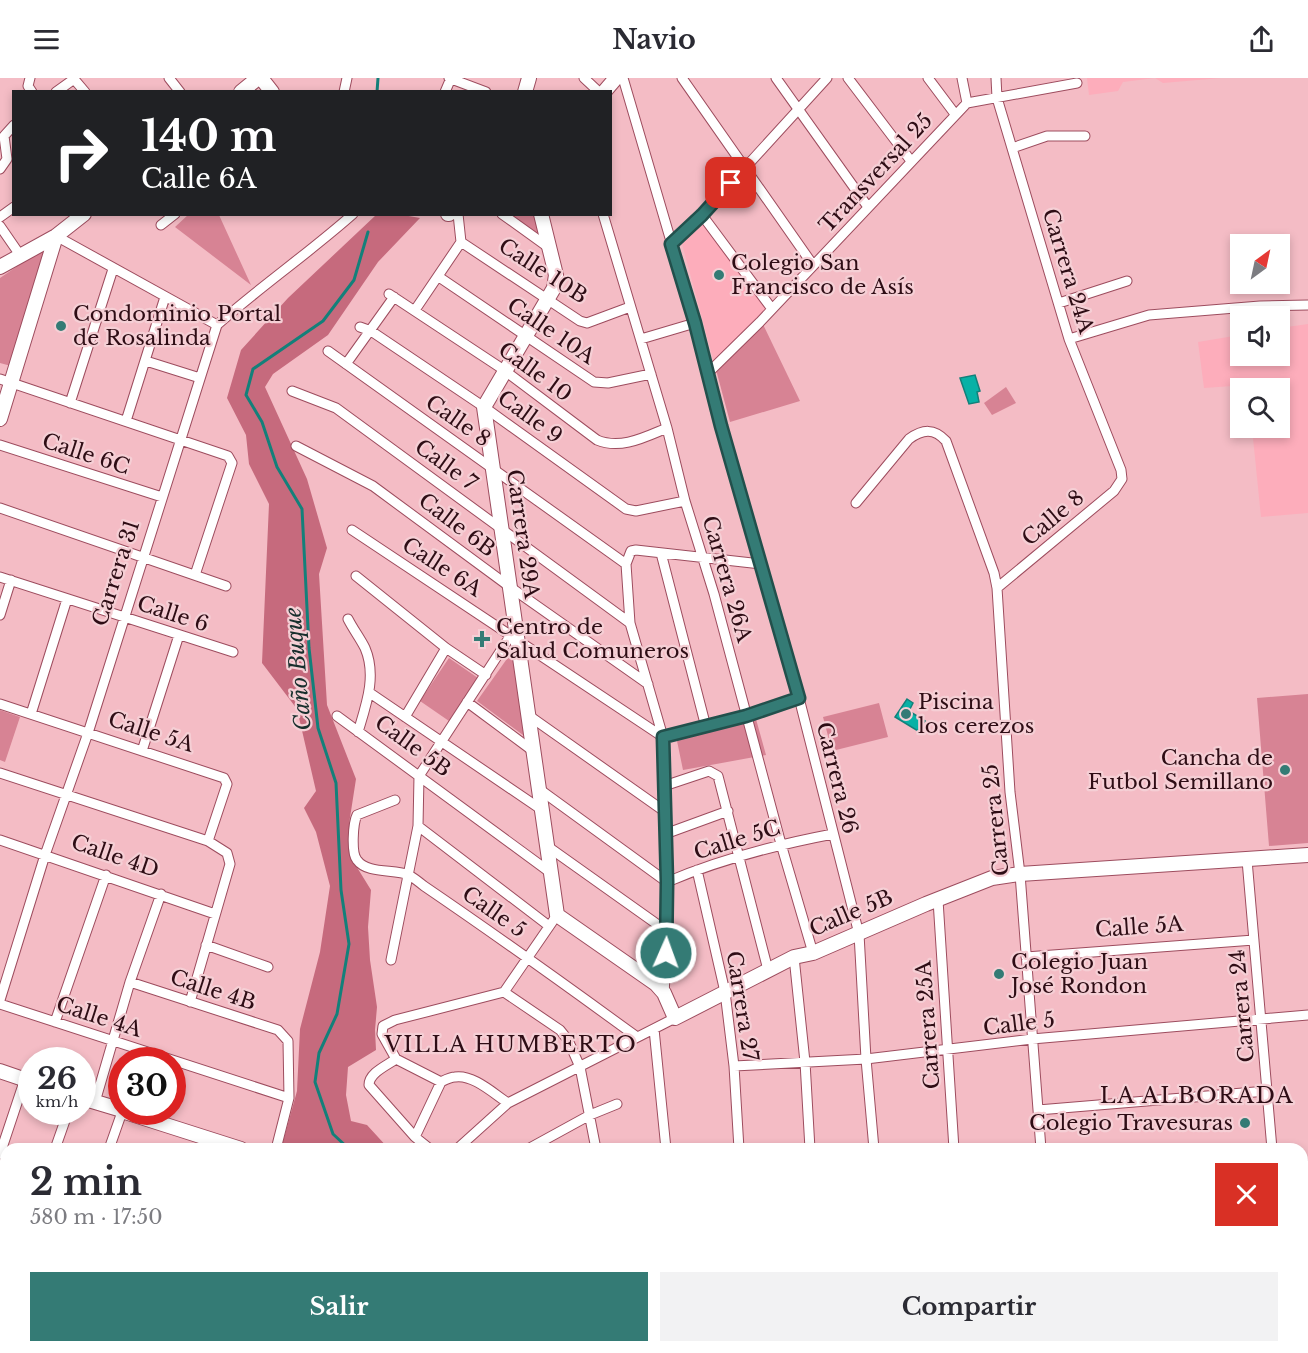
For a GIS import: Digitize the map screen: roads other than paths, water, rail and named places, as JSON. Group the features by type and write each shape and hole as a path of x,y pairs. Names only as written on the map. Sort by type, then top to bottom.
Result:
{"street":[{"path":"169,78 178,90"},
{"path":"244,90 260,78 270,90"},
{"path":"450,78 481,90"},
{"path":"584,78 599,90"},
{"path":"603,90 616,78"},
{"name":"Carrera 26","path":"623,78 695,323 721,426 799,698 859,934 873,1143"},
{"path":"682,78 813,265"},
{"path":"776,78 868,207"},
{"path":"671,244 702,215 827,78"},
{"path":"848,78 911,161"},
{"path":"928,78 955,114"},
{"path":"962,78 967,103 1077,83"},
{"name":"Carrera 24A","path":"996,78 997,98 1069,339 1121,470"},
{"path":"59,90 74,79"},
{"name":"Transversal 25","path":"708,373 772,309 967,103"},
{"path":"0,169 8,159 4,136 12,127"},
{"path":"1012,148 1047,136 1085,136"},
{"path":"702,215 772,309"},
{"path":"0,267 56,236 81,216"},
{"path":"161,225 172,216"},
{"path":"56,236 217,325 351,216"},
{"path":"415,310 461,242 459,216"},
{"path":"505,216 548,247"},
{"path":"484,406 554,288 556,275 541,216"},
{"name":"Carrera 26A","path":"604,216 667,428 685,501 703,558 813,954"},
{"path":"0,226 20,255"},
{"path":"0,419 6,381 56,236"},
{"name":"Calle 10B","path":"461,242 580,321 587,323 630,307"},
{"path":"70,403 113,269"},
{"name":"Calle 10A","path":"439,277 599,384 651,374"},
{"path":"1059,303 1127,281"},
{"name":"Calle 10","path":"371,331 392,296 504,370 588,434 606,443 625,443 667,428"},
{"path":"126,421 165,297"},
{"path":"1069,339 1149,315 1260,306 1308,305"},
{"path":"641,339 695,323"},
{"name":"Carrera 31","path":"0,1002 45,855 88,733 217,325"},
{"name":"Calle 9","path":"360,327 371,331 484,406 626,509 636,510 685,501"},
{"path":"346,364 371,331"},
{"name":"Calle 8","path":"328,351 626,564"},
{"path":"146,361 200,378"},
{"path":"6,381 226,454 232,463 195,575"},
{"name":"Calle 7","path":"292,392 336,408 630,623"},
{"name":"Carrera 29A","path":"484,406 510,587 514,637 551,873 553,920"},
{"name":"Carrera 25","path":"856,503 909,439 919,432 928,431 939,434 946,441 988,556 997,588 1010,792 1020,874 1041,1143"},
{"name":"Calle 6C","path":"0,445 162,497"},
{"name":"Calle 6B","path":"296,446 373,486 510,587 648,684"},
{"name":"Calle 8","path":"997,588 1114,491 1122,479 1121,470"},
{"path":"0,508 226,586"},
{"name":"Calle 6A","path":"352,530 663,737"},
{"path":"664,993 668,932 663,737 630,623 626,564 631,551 636,550 761,564"},
{"path":"662,553 706,727"},
{"path":"356,576 446,648 486,675"},
{"name":"Calle 6","path":"0,577 233,652"},
{"path":"0,615 10,580"},
{"path":"30,714 67,599"},
{"path":"348,620 366,650 370,672 370,693 358,732"},
{"path":"142,751 179,635"},
{"path":"391,960 418,826 419,776 467,702 514,637"},
{"path":"405,717 446,648"},
{"path":"370,693 542,810"},
{"path":"663,737 746,716 799,698"},
{"path":"467,702 533,751"},
{"name":"Calle 5A","path":"0,704 224,778 227,781 208,841"},
{"path":"528,715 664,811"},
{"name":"Calle 5B","path":"337,716 551,873"},
{"path":"664,786 709,771 720,780 768,970"},
{"path":"0,773 208,841 227,853 230,864 190,1002"},
{"path":"539,789 667,882"},
{"name":"Calle 5","path":"395,800 363,813 355,819 354,854 362,865 409,875 528,957 637,1037"},
{"path":"665,834 728,811"},
{"path":"418,826 553,920 656,984 664,993 675,1018"},
{"name":"Calle 5C","path":"667,882 738,855 781,843 833,834"},
{"name":"Calle 4D","path":"0,840 215,914"},
{"path":"547,846 668,932"},
{"name":"Calle 5B","path":"464,1143 508,1103 768,970 794,957 813,954 992,878 1020,874 1308,855"},
{"name":"Carrera 24","path":"1247,860 1271,1143"},
{"name":"Carrera 27","path":"697,870 725,992 734,1066 739,1143"},
{"path":"55,1022 106,875"},
{"path":"96,1082 161,894"},
{"name":"Carrera 25A","path":"938,900 954,1143"},
{"path":"441,1082 396,1059 382,1034 383,1026 395,1020 504,992 553,920"},
{"name":"Calle 5A","path":"1026,957 1254,940"},
{"path":"206,945 268,966"},
{"path":"794,957 805,1062 810,1143"},
{"name":"Calle 4B","path":"130,982 278,1030 288,1041 289,1098"},
{"path":"504,992 560,1030 568,1040 580,1066 596,1143"},
{"name":"Calle 4A","path":"0,1002 289,1098"},
{"name":"Calle 5","path":"734,1066 866,1059 1032,1040 1308,1015"},
{"path":"654,1029 665,1143"},
{"path":"396,1059 371,1076 369,1085 422,1143"},
{"path":"0,1071 18,1077"},
{"path":"415,1137 441,1082 454,1077 463,1077 472,1081 508,1103"},
{"path":"1038,1110 1267,1091"},
{"path":"278,1143 289,1098"},
{"path":"539,1143 590,1115 617,1104"},
{"path":"4,1143 18,1106"},
{"path":"57,1143 63,1125"},
{"path":"112,1143 118,1125"},
{"path":"166,1125 222,1143"}],"water":[{"path":"975,375 980,391 977,392 979,402 969,404 960,378"},
{"name":"Piscina los cerezos","path":"907,699 913,703 909,711 925,721 918,731 895,717"}],"waterway":[{"name":"Caño Buque","path":"377,90 378,78"},
{"name":"Caño Buque","path":"343,1143 333,1134 315,1082 319,1053 337,1014 349,944 341,890 336,783 318,728 309,648 302,509 277,467 262,422 246,395 253,369 323,321 354,280 368,232"}],"place":[{"name":"Colegio San Francisco de Asís","path":"719,275"},
{"name":"Condominio Portal de Rosalinda","path":"61,326"},
{"name":"Centro de Salud Comuneros","path":"482,639"},
{"name":"Piscina los cerezos","path":"906,714"},
{"name":"Cancha de Futbol Semillano","path":"1285,770"},
{"name":"Colegio Juan José Rondon","path":"999,974"},
{"name":"Colegio Travesuras","path":"1245,1123"}],"district":[{"name":"VILLA HUMBERTO","path":"511,1044"},
{"name":"LA ALBORADA","path":"1197,1095"}]}
